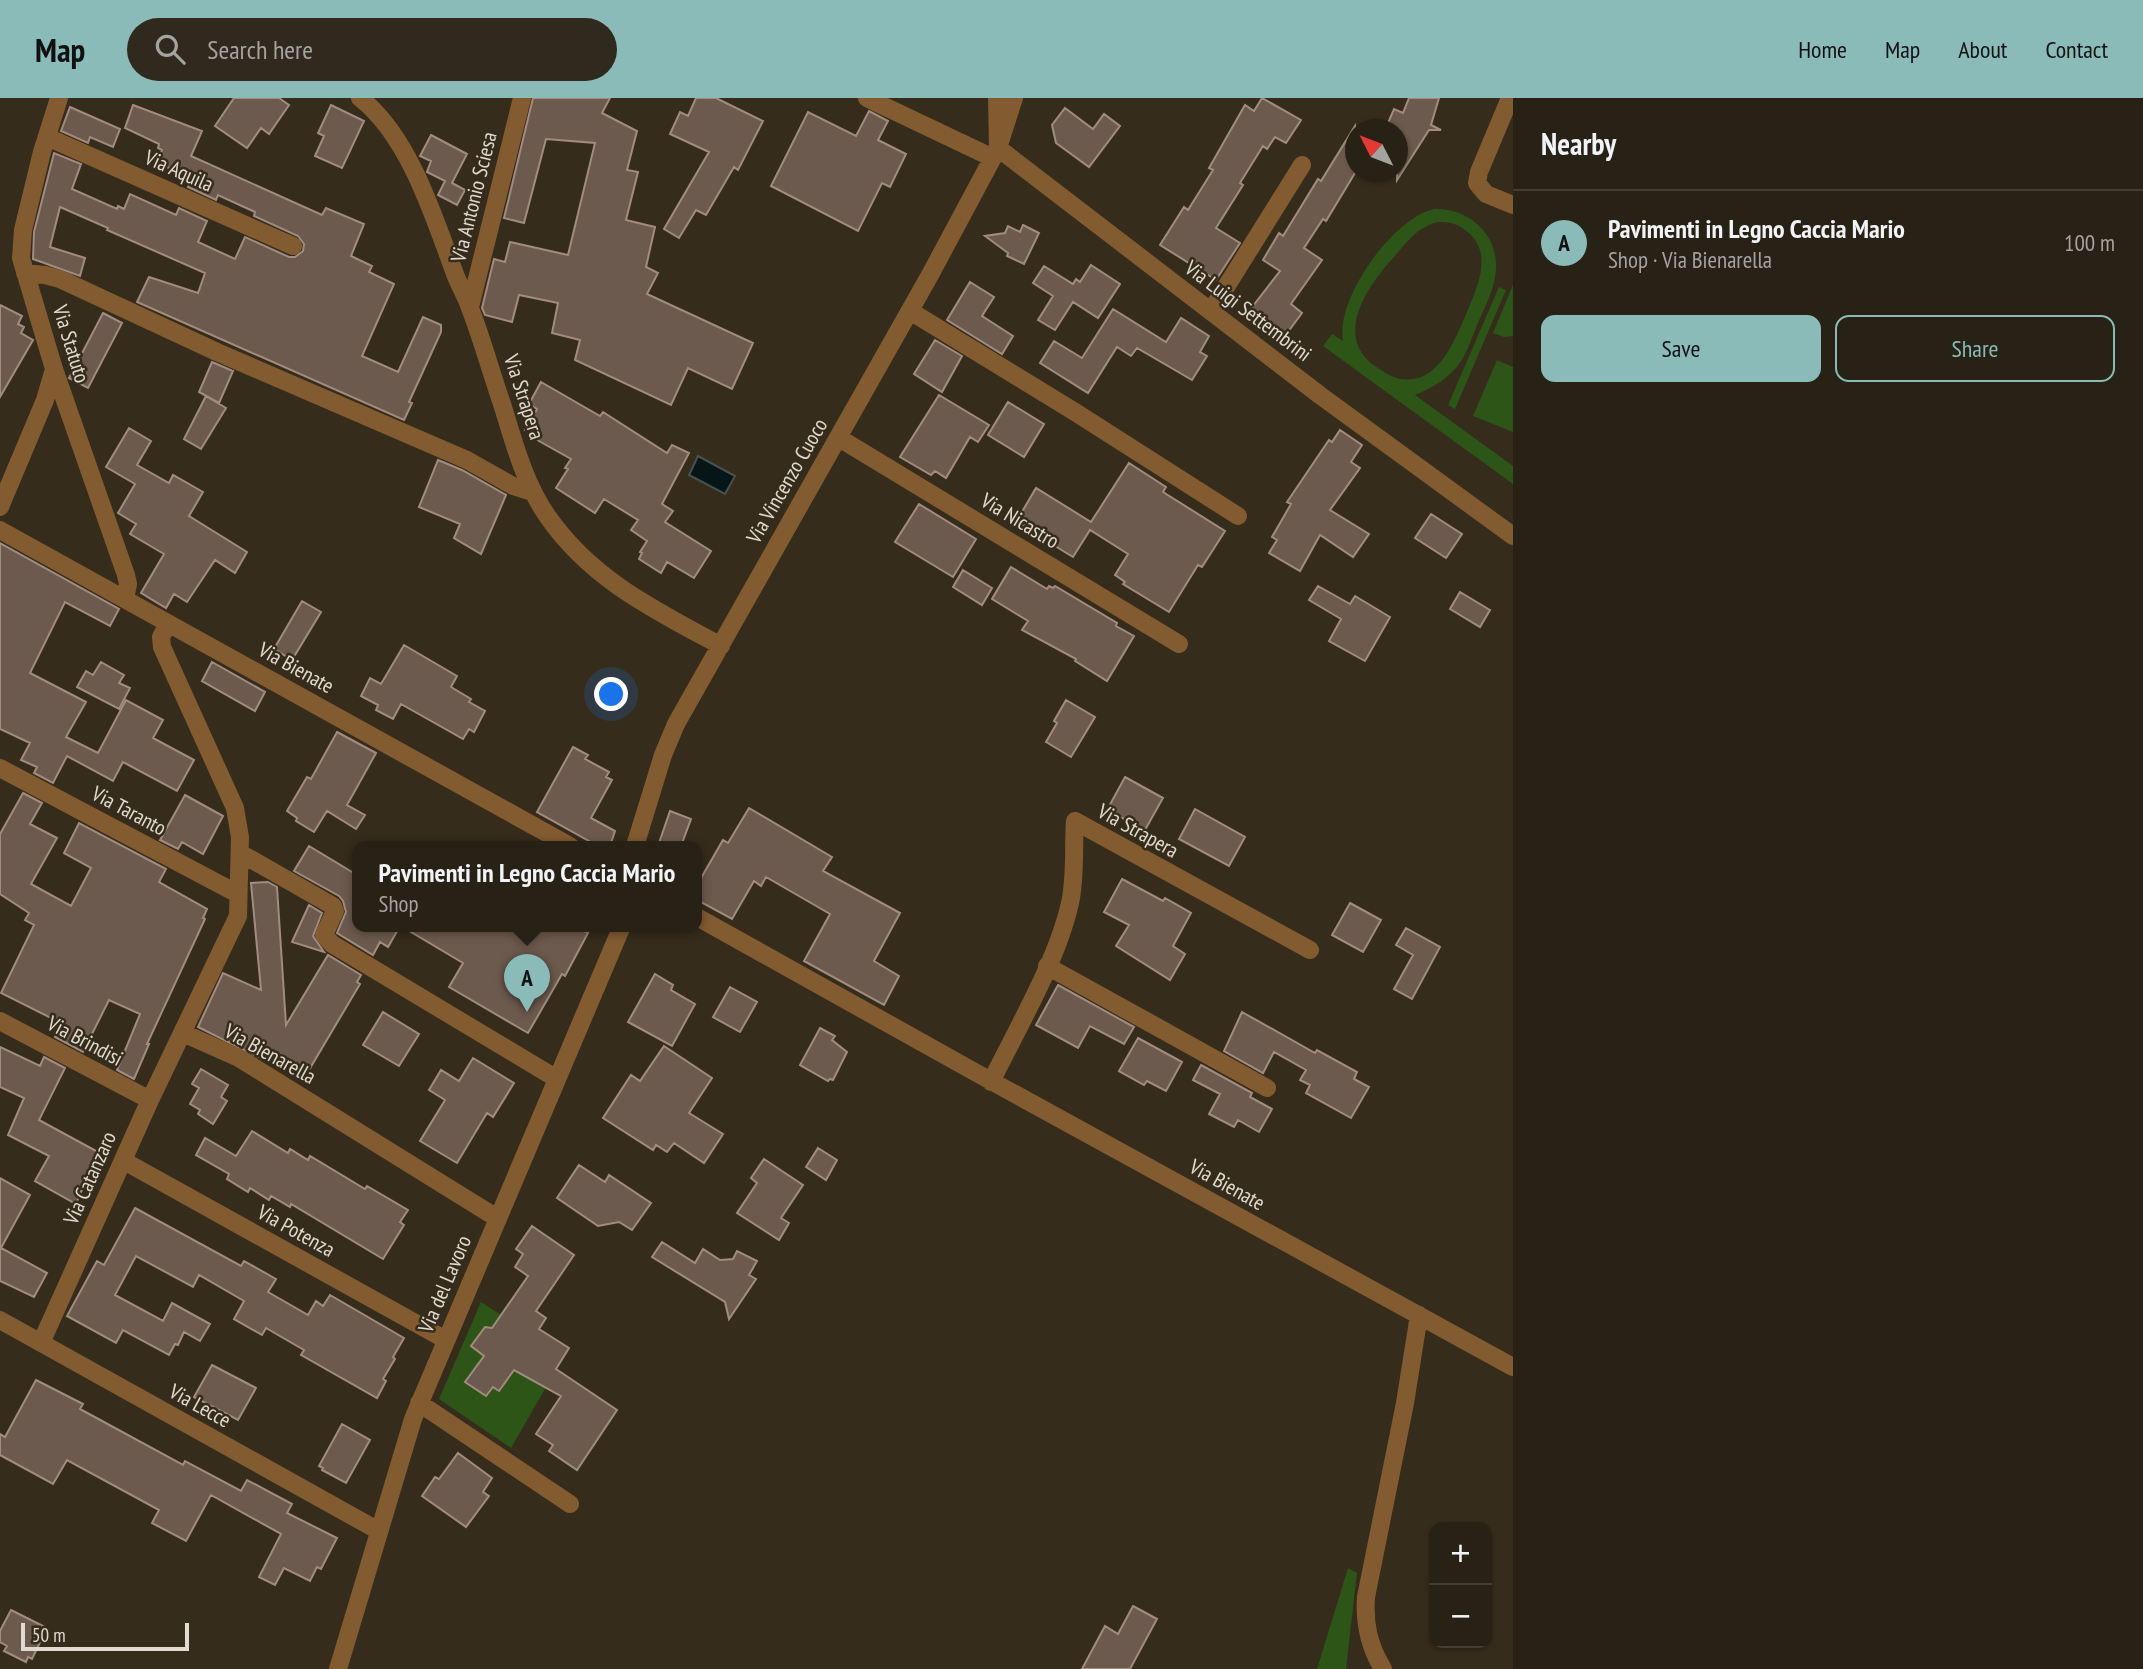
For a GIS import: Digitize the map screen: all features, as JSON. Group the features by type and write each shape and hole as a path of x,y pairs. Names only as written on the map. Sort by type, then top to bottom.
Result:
{"street":[{"name":"Via Statuto","path":"59,98 21,237 21,258 54,369 55,393 126,575 128,584 125,600"},
{"name":"Via Strapera","path":"360,98 384,124 419,180 470,307 532,492 557,529 598,573 721,646"},
{"name":"Via Antonio Sciesa","path":"470,307 522,98"},
{"name":"Via Luigi Settembrini","path":"867,98 996,153 1513,536"},
{"path":"996,153 997,98"},
{"name":"Via Vincenzo Cuoco","path":"637,841 669,740 996,153 1014,98"},
{"path":"1510,98 1479,172 1479,187 1486,194 1513,205"},
{"name":"Via Aquila","path":"47,136 293,246"},
{"path":"1211,312 1303,165"},
{"path":"25,273 60,279 217,352 467,460 513,486 532,492"},
{"path":"910,311 1238,516"},
{"path":"0,507 55,393"},
{"name":"Via Nicastro","path":"839,438 1179,644"},
{"name":"Via Bienate","path":"0,530 560,841"},
{"path":"168,624 162,634 161,644 230,796 238,822 240,853 238,916 183,1033"},
{"name":"Via Taranto","path":"0,768 238,894"},
{"name":"Via Strapera","path":"992,1082 1047,967 1063,925 1071,898 1075,821 1310,950"},
{"path":"240,853 333,906 335,911 324,935 332,944 557,1079"},
{"name":"Via Bienate","path":"702,920 1513,1367"},
{"name":"Via del Lavoro","path":"338,1669 419,1403 619,932"},
{"path":"1047,967 1267,1088"},
{"name":"Via Brindisi","path":"0,1021 150,1100"},
{"name":"Via Catanzaro","path":"41,1343 183,1033"},
{"name":"Via Bienarella","path":"183,1033 239,1058 497,1218"},
{"name":"Via Potenza","path":"124,1161 446,1340"},
{"path":"1383,1669 1368,1638 1366,1597 1405,1403 1419,1315"},
{"name":"Via Lecce","path":"0,1320 379,1531"},
{"path":"419,1403 570,1504"}],"green space":[{"path":"1434,209 1447,210 1469,218 1486,234 1492,245 1496,269 1489,297 1462,359 1441,381 1415,395 1513,466 1513,484 1323,346 1332,334 1343,341 1343,324 1357,283 1385,244 1418,216","holes":["1439,222 1455,224 1469,233 1480,251 1481,271 1457,335 1444,358 1426,375 1414,379 1397,378 1372,364 1361,352 1356,338 1359,309 1384,268 1408,240 1425,227"]},
{"path":"1513,285 1513,336 1504,337 1493,333"},
{"path":"1499,287 1506,290 1455,409 1448,405"},
{"path":"1497,360 1513,367 1513,432 1473,416"},
{"path":"481,1302 564,1356 511,1448 439,1399"},
{"path":"1348,1568 1357,1573 1346,1669 1317,1669"}],"shaded area":[{"path":"698,456 735,476 725,494 689,475"}],"building":[{"path":"234,98 279,98 289,105 269,134 261,128 247,148 215,126"},
{"path":"533,98 610,98 602,113 637,131 627,170 638,172 626,220 655,227 646,267 658,273 647,294 753,343 732,389 688,368 671,405 575,360 580,340 552,333 558,303 519,295 512,322 485,315 482,308 494,259 505,262 510,242 568,255 595,143 546,139 524,223 504,218"},
{"path":"696,98 716,98 763,121 738,170 734,167 706,215 696,210 679,238 664,229 709,152 670,134 680,112 688,116"},
{"path":"1262,98 1301,120 1286,143 1275,137 1267,149 1263,146 1216,228 1240,243 1216,280 1160,245 1184,207 1188,210 1213,170 1209,168 1245,105 1254,111"},
{"path":"1409,98 1439,98 1431,125 1441,130 1429,130 1408,163 1408,119 1390,119 1394,109 1403,113"},
{"path":"133,105 202,131 191,156 322,215 326,208 364,224 351,256 372,266 369,272 394,284 362,356 398,372 423,317 441,325 441,332 409,402 412,403 404,420 137,302 149,277 198,293 205,273 60,207 50,247 85,258 80,276 33,259 34,232 54,153 81,164 72,189 117,209 118,206 124,209 130,194 176,215 179,208 207,221 198,242 235,259 245,237 289,257 295,257 303,251 304,244 298,236 254,216 255,212 218,195 216,200 188,187 192,179 156,162 162,150 158,148 159,144 125,128"},
{"path":"331,105 364,121 342,168 315,156 324,136 318,133"},
{"path":"70,107 120,129 113,147 90,137 88,143 61,131"},
{"path":"1065,108 1093,129 1104,114 1120,126 1089,167 1056,143 1052,125"},
{"path":"869,111 888,121 878,140 906,154 890,187 882,183 858,231 771,186 808,112 856,136"},
{"path":"431,135 467,154 452,183 465,190 457,205 438,195 445,181 427,172 431,161 420,156"},
{"path":"1345,142 1345,182 1350,182 1326,221 1323,219 1304,248 1322,260 1291,304 1302,313 1282,340 1246,315 1280,271 1263,260 1279,233 1283,236 1318,179 1321,181"},
{"path":"1023,225 1039,233 1024,264 1007,256 1008,253 985,236 1005,233 1008,226 1020,232"},
{"path":"1091,265 1120,284 1098,318 1073,302 1055,330 1038,320 1053,296 1033,283 1044,266 1073,284 1076,279 1080,282"},
{"path":"970,282 994,297 982,316 1013,336 1002,354 947,320"},
{"path":"0,305 22,316 18,324 24,327 21,333 33,340 0,397"},
{"path":"1113,309 1166,342 1181,318 1209,336 1200,352 1207,356 1192,380 1137,348 1131,356 1117,347 1088,393 1040,363 1054,341 1082,358"},
{"path":"103,313 122,323 88,388 69,378"},
{"path":"935,340 962,356 942,392 914,374"},
{"path":"212,362 233,371 219,403 199,392"},
{"path":"541,382 600,416 603,412 667,453 672,445 689,453 662,504 673,511 665,522 711,551 694,578 667,562 661,573 639,559 647,541 631,530 638,520 604,499 595,513 556,488 571,459 530,436 532,433 525,430 537,409 529,404"},
{"path":"939,395 989,425 978,442 970,437 946,478 935,471 931,475 900,457"},
{"path":"206,396 226,408 201,449 184,439"},
{"path":"1008,402 1044,424 1024,457 988,435"},
{"path":"129,428 151,441 137,465 169,483 173,475 203,492 189,516 247,552 235,573 215,560 187,602 174,594 166,608 141,593 164,554 130,534 136,524 118,513 135,484 106,467"},
{"path":"1340,430 1362,445 1351,462 1360,468 1330,510 1369,534 1353,557 1320,535 1300,571 1269,553 1277,540 1272,537 1291,504 1287,502 1329,440 1332,442"},
{"path":"438,460 506,495 481,554 454,538 460,524 419,507"},
{"path":"1129,463 1166,487 1163,492 1225,531 1202,567 1198,565 1169,612 1123,584 1125,582 1115,575 1128,554 1090,530 1073,557 1016,522 1036,488 1091,522"},
{"path":"919,504 976,539 953,577 895,542"},
{"path":"1431,514 1462,534 1446,558 1415,538"},
{"path":"0,543 119,609 110,626 65,602 30,673 86,702 66,737 98,753 126,700 163,720 153,738 194,760 177,791 123,762 113,781 67,756 53,783 34,773 37,767 21,760 30,743 0,729"},
{"path":"1011,567 1047,589 1049,586 1055,586 1134,636 1107,681 1075,661 1076,659 1022,630 1028,621 992,599"},
{"path":"963,570 992,588 982,605 953,587"},
{"path":"1318,586 1350,604 1355,596 1390,617 1365,661 1329,641 1341,619 1309,600"},
{"path":"1460,592 1490,610 1480,627 1450,609"},
{"path":"302,601 321,612 292,660 274,649"},
{"path":"404,645 457,676 451,687 485,711 474,732 469,729 463,739 401,704 393,719 376,710 378,705 361,696 370,678 381,684"},
{"path":"101,662 124,675 119,683 130,688 119,709 77,687 86,671 93,675"},
{"path":"212,662 265,692 255,711 202,681"},
{"path":"1066,700 1095,717 1071,757 1046,742"},
{"path":"337,732 376,753 347,805 365,815 356,829 327,811 314,832 296,821 297,818 287,811 307,777 311,779"},
{"path":"573,747 588,755 585,759 609,772 606,777 612,780 591,818 615,831 612,841 589,841 537,812"},
{"path":"1125,777 1163,798 1145,830 1107,810"},
{"path":"23,793 42,803 30,824 57,838 31,884 71,906 91,868 64,853 79,823 166,869 159,882 207,909 203,918 205,919 147,1044 134,1079 117,1070 140,1014 109,1000 83,1052 55,1037 61,1023 1,993 34,925 25,920 29,913 0,894 0,834"},
{"path":"185,795 223,816 203,854 182,842 178,849 160,840"},
{"path":"749,808 832,857 823,871 900,913 874,961 899,976 884,1005 804,961 830,914 766,877 761,886 754,881 732,919 702,903 702,876 723,840 728,843"},
{"path":"1195,809 1245,837 1229,866 1179,839"},
{"path":"670,811 691,819 683,841 660,841"},
{"path":"309,846 352,872 352,932 397,932 388,947 380,942 373,955 337,933 346,912 343,901 339,896 294,871"},
{"path":"1122,879 1191,913 1173,946 1185,954 1170,980 1116,946 1129,925 1104,912"},
{"path":"268,882 277,887 286,1025 328,955 361,975 357,982 360,984 306,1075 263,1049 258,1057 198,1027 223,973 261,990 251,883"},
{"path":"1350,903 1381,920 1363,952 1332,935"},
{"path":"309,905 322,913 313,936 324,952 292,942"},
{"path":"1406,928 1440,947 1412,999 1394,989 1413,955 1396,945"},
{"path":"411,932 588,933 565,976 562,974 528,1033 449,987 463,963"},
{"path":"655,974 673,985 671,990 695,1004 672,1046 628,1022"},
{"path":"1058,985 1134,1027 1124,1044 1090,1026 1078,1048 1036,1025"},
{"path":"730,987 757,1002 740,1032 713,1017"},
{"path":"383,1012 419,1034 399,1066 363,1045"},
{"path":"1242,1012 1315,1053 1317,1050 1357,1072 1354,1079 1369,1087 1351,1118 1306,1093 1310,1085 1300,1080 1306,1070 1274,1052 1263,1073 1224,1051"},
{"path":"820,1028 835,1036 832,1040 847,1052 833,1080 828,1081 800,1065"},
{"path":"1138,1038 1182,1062 1166,1091 1147,1081 1144,1085 1119,1071"},
{"path":"664,1046 712,1078 689,1113 723,1134 704,1163 674,1143 667,1152 656,1145 653,1150 603,1118 631,1075 640,1081"},
{"path":"0,1047 40,1066 44,1057 65,1068 39,1120 98,1152 76,1204 35,1181 49,1156 8,1135 24,1098 0,1087"},
{"path":"473,1058 514,1083 493,1117 487,1113 457,1163 420,1141 445,1100 429,1090 441,1070 459,1081"},
{"path":"1201,1065 1252,1093 1250,1097 1272,1109 1259,1132 1238,1120 1234,1127 1209,1114 1220,1094 1193,1080"},
{"path":"201,1069 228,1085 221,1097 227,1101 213,1124 198,1114 200,1110 190,1104 199,1088 192,1084"},
{"path":"252,1131 288,1153 290,1149 308,1160 310,1156 365,1189 367,1186 408,1210 400,1222 404,1225 383,1259 291,1204 290,1207 271,1196 269,1200 250,1188 248,1192 227,1179 229,1174 196,1155 205,1138 236,1156"},
{"path":"818,1148 837,1160 826,1180 806,1167"},
{"path":"764,1159 803,1185 781,1218 789,1223 779,1240 737,1213 757,1183 751,1178"},
{"path":"579,1165 605,1182 609,1175 651,1203 632,1230 619,1222 598,1226 557,1198"},
{"path":"0,1178 30,1195 1,1248 47,1273 34,1297 0,1281"},
{"path":"135,1208 241,1266 244,1261 276,1279 268,1292 308,1315 316,1301 323,1306 330,1295 404,1338 383,1379 386,1381 377,1398 301,1355 304,1350 266,1328 262,1335 234,1319 244,1301 199,1275 193,1287 136,1256 115,1295 163,1321 172,1303 210,1324 200,1341 184,1332 169,1355 123,1330 116,1343 67,1316 97,1261 104,1265"},
{"path":"532,1226 574,1255 536,1311 546,1318 539,1329 569,1348 556,1369 617,1410 577,1470 549,1451 553,1445 536,1434 561,1396 514,1370 499,1391 493,1387 486,1396 465,1382 484,1356 471,1346 485,1327 492,1328 528,1276 515,1267 523,1254 516,1249"},
{"path":"662,1242 695,1263 703,1249 720,1260 733,1259 737,1251 757,1261 749,1275 756,1279 729,1319 725,1302 652,1257"},
{"path":"212,1365 256,1388 238,1420 194,1397"},
{"path":"36,1380 83,1404 80,1409 183,1465 185,1461 241,1491 247,1480 292,1504 287,1513 337,1538 321,1569 317,1567 310,1581 284,1568 275,1585 259,1577 281,1534 211,1495 186,1541 152,1523 159,1510 67,1460 53,1484 0,1455 0,1434 5,1437"},
{"path":"342,1424 370,1440 346,1483 319,1466"},
{"path":"458,1453 492,1478 483,1492 489,1496 466,1527 422,1496 435,1477 439,1479"},
{"path":"1133,1606 1157,1619 1130,1669 1082,1669 1105,1626 1118,1634"},
{"path":"11,1610 47,1628 32,1659 28,1657 26,1662 4,1651 7,1646 0,1642 0,1631"}],"place":[{"name":"Pavimenti in Legno Caccia Mario","path":"527,1012"}]}
